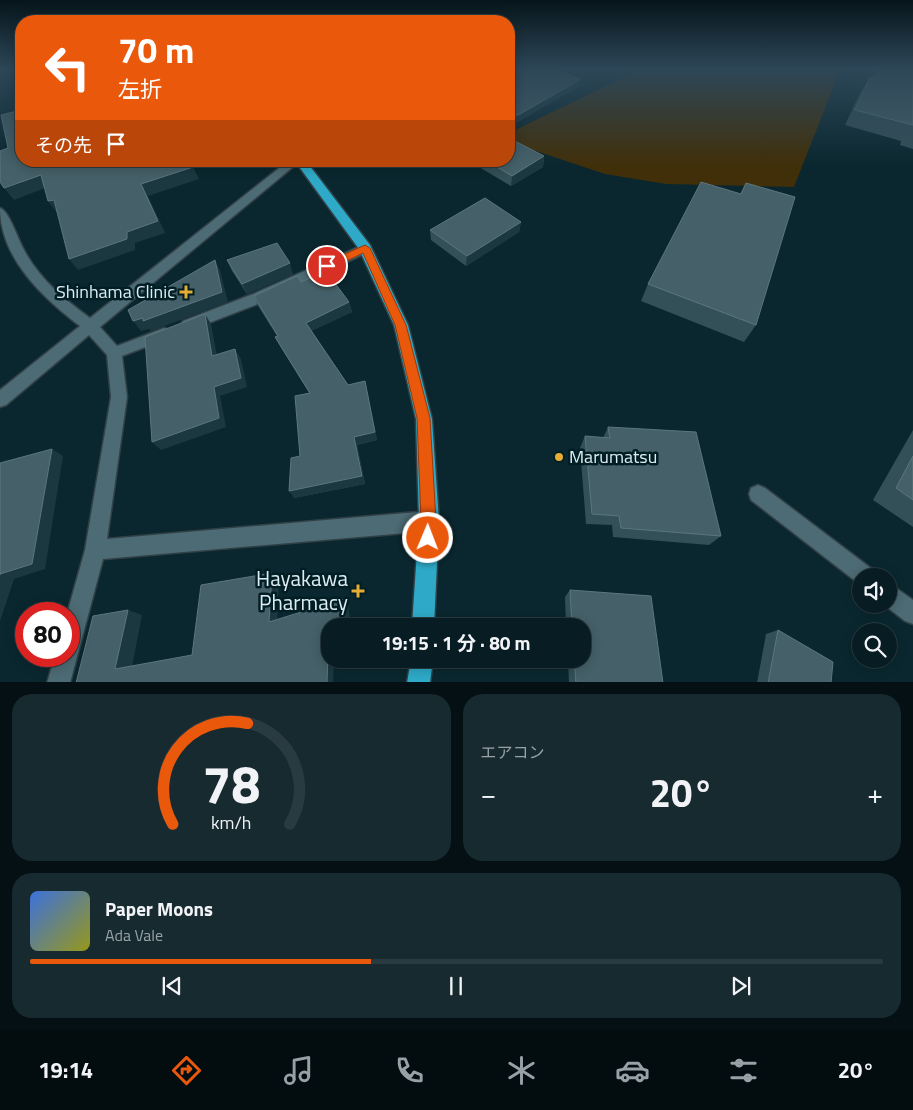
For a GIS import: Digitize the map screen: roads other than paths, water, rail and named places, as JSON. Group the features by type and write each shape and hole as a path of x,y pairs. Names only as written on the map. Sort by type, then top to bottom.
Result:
{"highway":[{"path":"304,167 365,248 401,325 424,418 429,521 424,618"},
{"path":"418,682 420,668"}],"street":[{"path":"0,400 287,167"},
{"path":"0,212 17,250 34,277 62,305 90,326 114,352 119,396 95,550 80,605"},
{"path":"114,352 258,298 365,248"},
{"path":"758,494 855,568"},
{"path":"95,550 429,521"},
{"path":"897,601 913,613"},
{"path":"58,682 63,667"}],"place":[{"name":"Shinhama Clinic","path":"186,292"},
{"name":"Marumatsu","path":"559,457"},
{"name":"Hayakawa Pharmacy","path":"358,591"}]}
